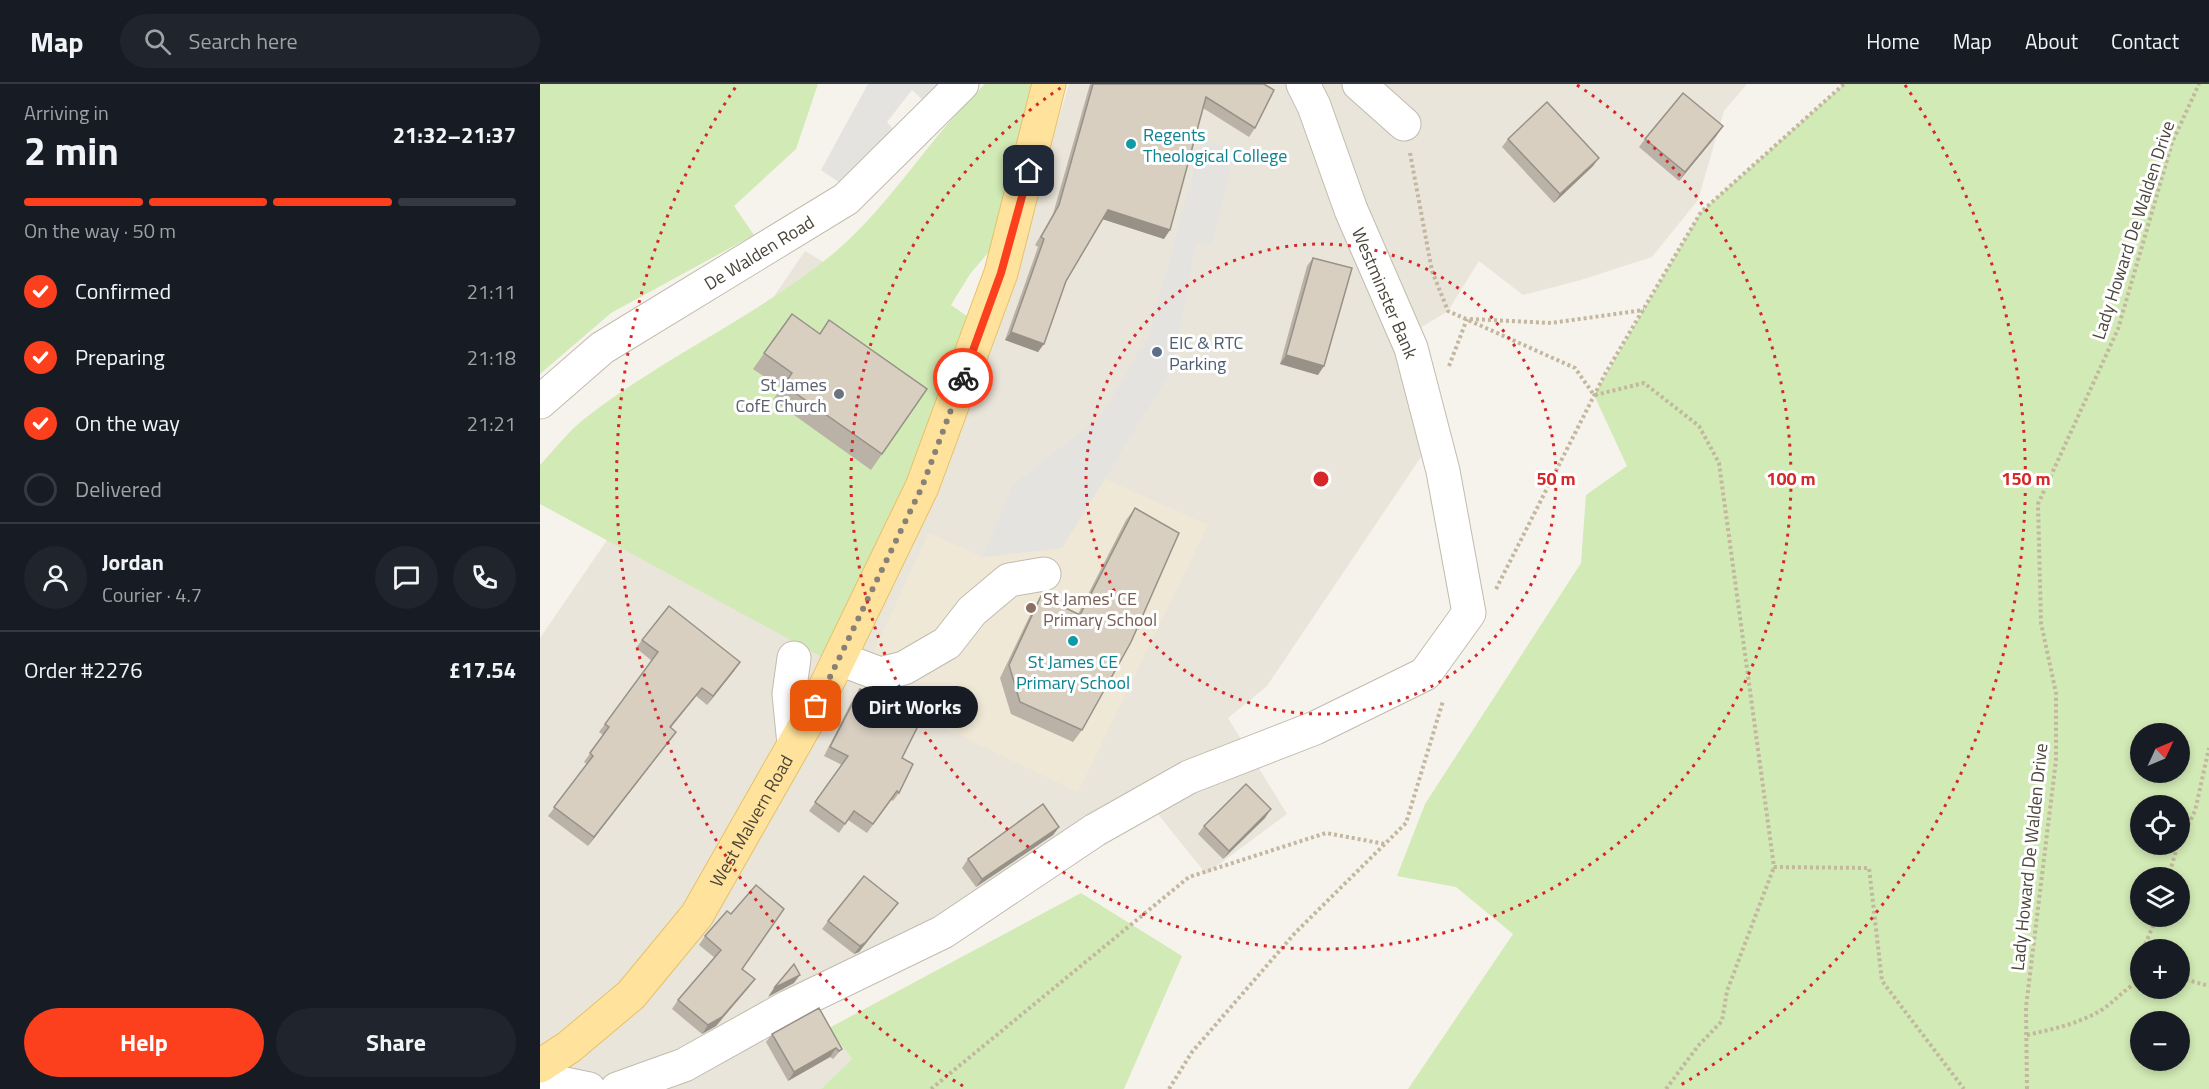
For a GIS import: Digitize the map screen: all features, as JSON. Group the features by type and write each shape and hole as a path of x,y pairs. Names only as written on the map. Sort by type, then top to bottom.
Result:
{"main road":[{"name":"West Malvern Road","path":"540,1066 569,1047 631,995 697,915 840,659 922,487 998,284 1024,192 1049,84"}],"street":[{"name":"De Walden Road","path":"540,402 602,348 846,199 962,84"},
{"name":"Westminster Bank","path":"1303,84 1314,106 1351,210 1411,348 1443,471 1469,613"},
{"path":"1359,84 1404,124"},
{"path":"840,659 880,674 904,668 947,643 972,611 1009,580 1044,574"},
{"path":"617,1089 684,1065 788,1007 943,932 1095,830 1189,777 1315,728 1425,674 1469,613"},
{"path":"794,658 789,694 794,744"},
{"path":"540,1079 590,1089"}],"path":[{"path":"1469,613 1499,586 1594,395 1701,213 1844,84"},
{"name":"Lady Howard De Walden Drive","path":"2027,1089 2026,1007 2056,760 2056,693 2041,623 2038,504 2118,329 2172,143 2199,84"},
{"path":"1404,124 1432,271 1448,311 1575,368 1594,395"},
{"path":"1467,319 1551,323 1644,309"},
{"path":"1594,395 1644,383 1699,426 1719,463 1773,867 1727,992 1722,1021 1698,1046 1666,1089"},
{"path":"1169,1089 1192,1052 1295,933 1406,823 1446,690"},
{"path":"2190,821 2195,811 2209,748"},
{"path":"930,1089 1189,877 1326,833 1385,844"},
{"path":"1773,867 1869,868 1882,981 1964,1089"},
{"path":"2190,981 2209,986"},
{"path":"2027,1035 2069,1026 2104,1008 2130,986"}],"shaded area":[{"path":"868,84 938,84 923,100 912,90 887,122 894,130 843,185 821,170"},
{"path":"1069,84 1747,84 1724,111 1698,200 1652,257 1581,280 1523,295 1479,261 1448,311 1394,344 1423,454 1267,686 1228,718 1287,814 1206,874 1137,788 1068,847 802,989 852,1059 821,1089 540,1089 540,638 805,251 986,360"},
{"name":"EIC & RTC Parking","path":"1202,140 1235,150 1211,246 1196,242 1172,370 1062,548 982,557 1014,484 1101,416 1149,335"},
{"name":"St James' CE Primary School","path":"1105,479 1208,525 1078,792 859,687 880,674 870,659 929,533 982,557 1062,548"}],"green space":[{"path":"540,84 818,84 796,149 734,206 754,235 611,313 540,374"},
{"path":"985,84 1034,84 993,247 970,274 951,305 971,319 927,437 822,657 540,504 540,465 578,424 645,376 773,297 834,253 855,234 893,192 946,125"},
{"path":"1844,84 2209,84 2209,1089 1408,1089 1513,934 1456,887 1397,876 1425,804 1581,563 1586,495 1627,466 1594,395 1701,212"},
{"path":"1081,893 1182,956 1124,1089 821,1089 852,1059 829,1028"}],"building":[{"name":"Regents Theological College","path":"1093,84 1264,84 1274,90 1255,128 1206,97 1170,230 1108,210 1066,281 1044,344 1011,332 1044,239 1041,237 1059,205"},
{"path":"1683,93 1723,126 1685,172 1645,139"},
{"path":"1547,102 1599,158 1560,194 1508,139"},
{"path":"1313,258 1352,268 1324,366 1286,355"},
{"name":"St James CofE Church","path":"792,314 820,334 829,320 927,389 882,454 784,385 792,373 764,353"},
{"name":"St James CE Primary School","path":"1135,508 1179,533 1131,642 1082,730 1020,702 1009,665 1041,596 1080,615"},
{"path":"669,606 740,662 713,696 702,688 670,727 676,732 594,837 554,807 593,756 590,753 609,727 605,724 658,652 642,640"},
{"path":"860,689 921,720 902,758 913,764 899,793 897,791 873,824 854,811 845,824 815,802 848,756 830,747"},
{"path":"1246,784 1271,809 1229,851 1204,826"},
{"path":"1043,804 1059,827 982,879 968,859"},
{"path":"864,876 898,903 860,946 828,921"},
{"path":"756,885 784,909 742,969 755,979 722,1017 708,1025 678,1000 721,950 705,936 727,911 731,914"},
{"path":"794,964 800,975 774,988"},
{"path":"819,1008 842,1049 839,1051 836,1048 794,1072 772,1034"}],"way so far":[{"path":"816,706 922,487 963,378"}],"place":[{"name":"Regents Theological College","path":"1131,144"},
{"name":"EIC & RTC Parking","path":"1157,352"},
{"name":"St James CofE Church","path":"839,394"},
{"name":"St James' CE Primary School","path":"1031,608"},
{"name":"St James CE Primary School","path":"1073,641"},
{"name":"Dirt Works","path":"816,706"}],"route":[{"path":"963,378 1001,273 1029,171"}]}
